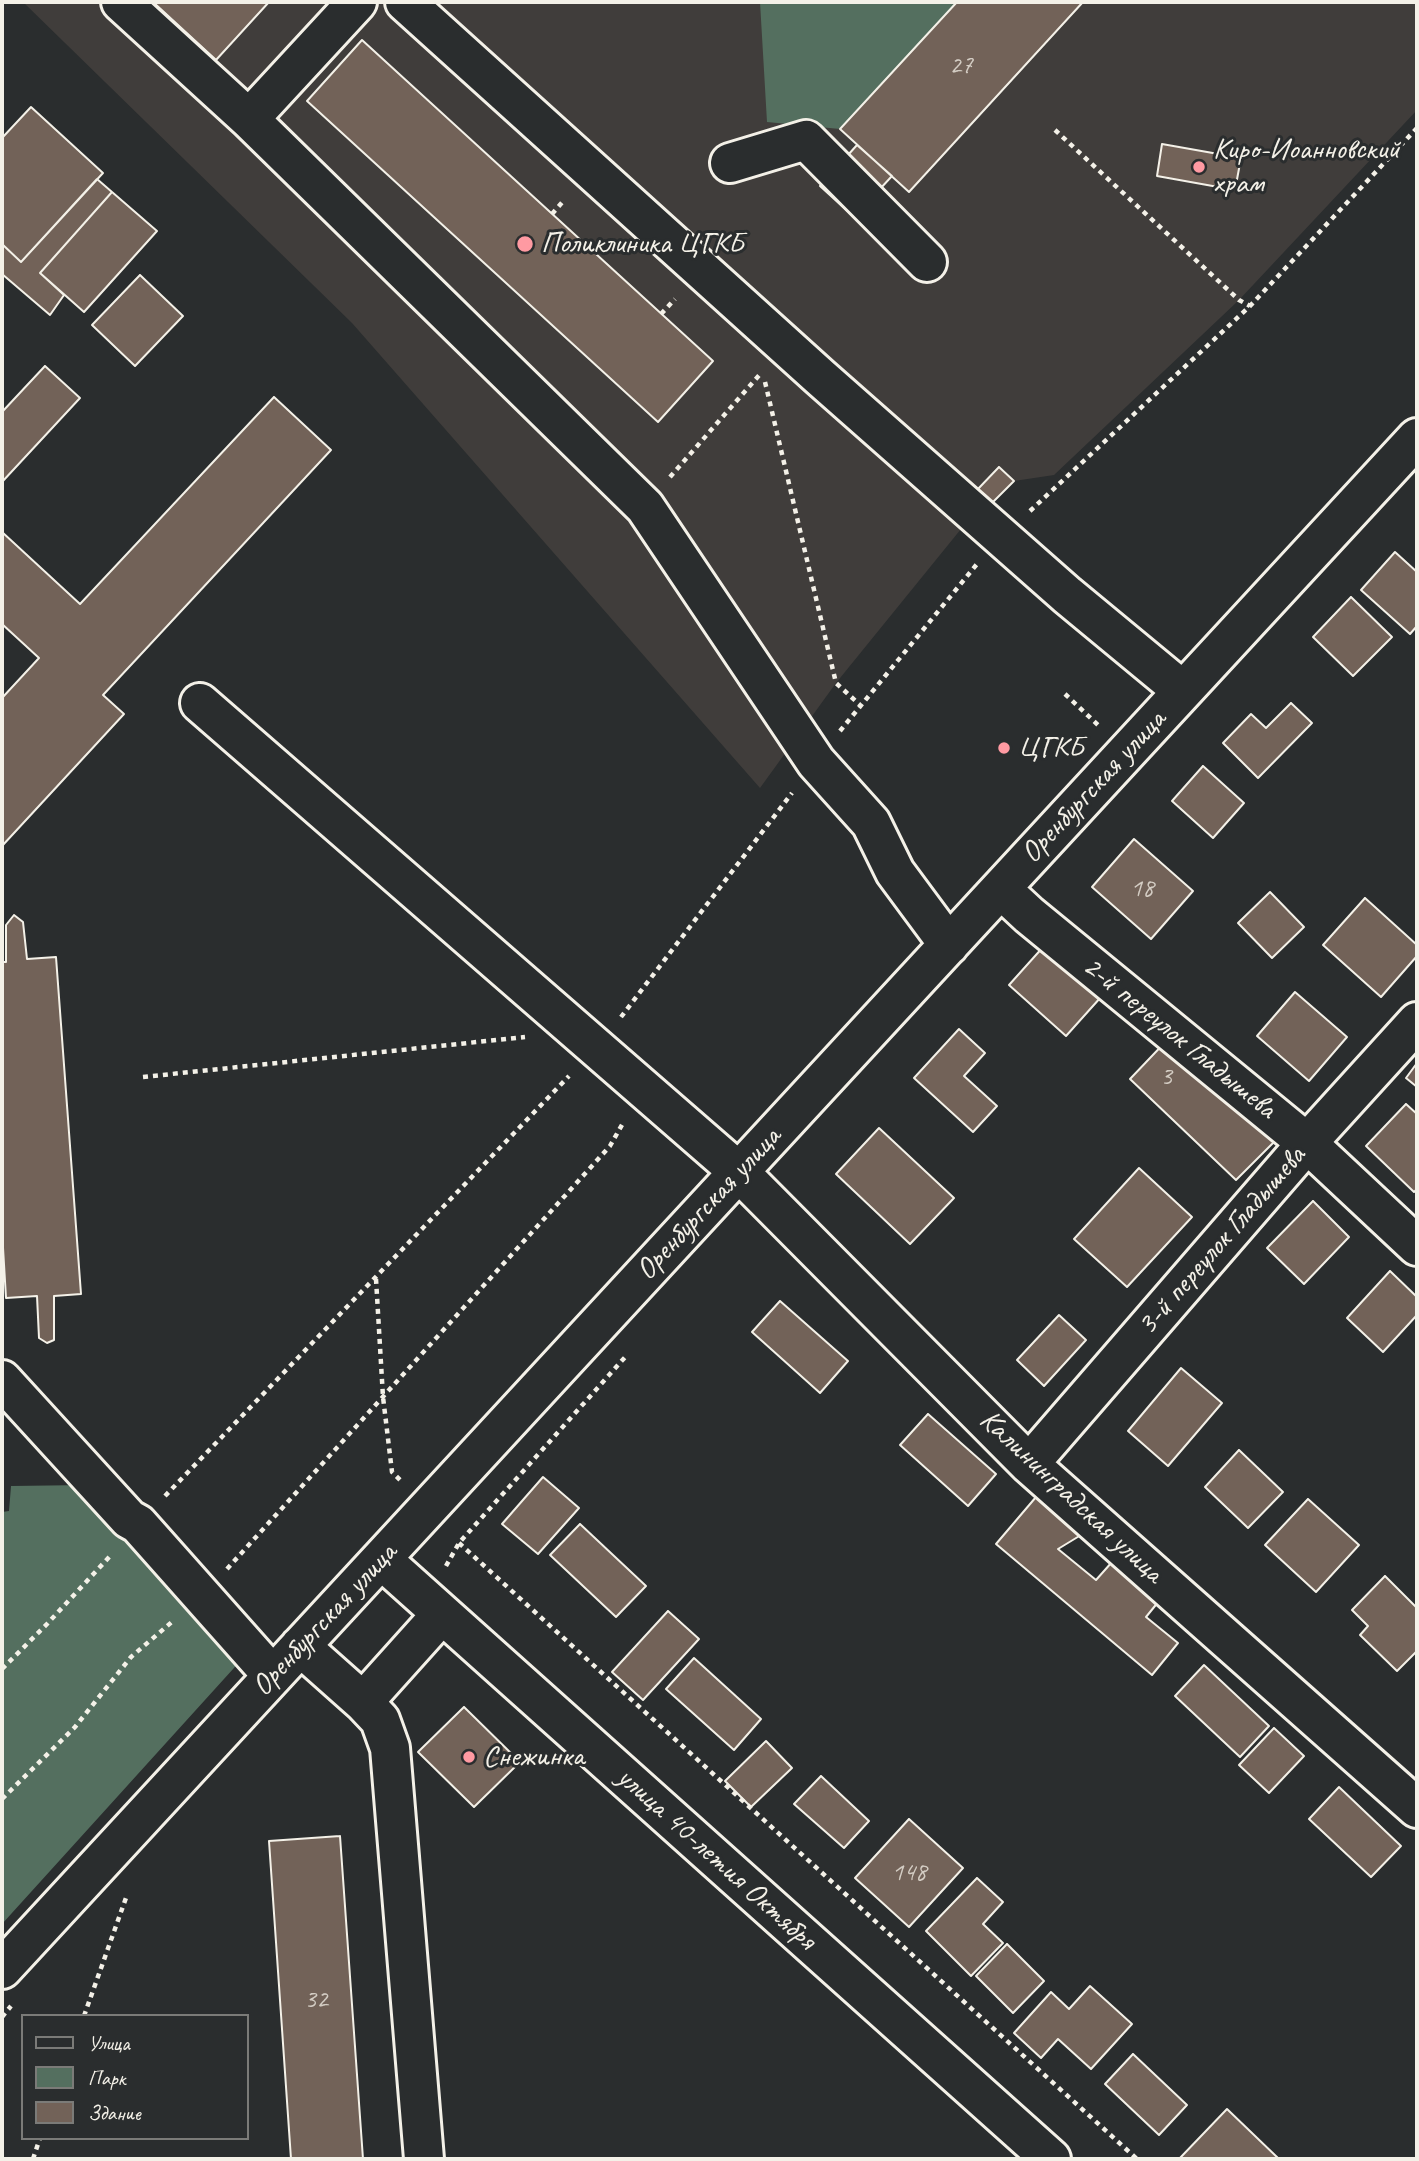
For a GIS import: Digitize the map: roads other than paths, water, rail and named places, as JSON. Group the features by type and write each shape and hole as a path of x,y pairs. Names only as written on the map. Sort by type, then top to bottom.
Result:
{"street":[{"path":"121,2 249,118 645,507 816,762 871,823 895,872 949,945"},
{"path":"249,118 357,2"},
{"path":"405,2 820,377 1067,595 1183,691"},
{"path":"730,163 806,140 927,262"},
{"name":"Оренбургская улица","path":"2,1969 1417,438"},
{"name":"Калининградская улица","path":"200,703 739,1172 1029,1464 1417,1808"},
{"name":"2-й переулок Гладышева","path":"1001,889 1307,1143 1417,1246"},
{"name":"3-й переулок Гладышева","path":"1029,1464 1307,1143 1417,1022"},
{"path":"2,1380 129,1519 138,1524 273,1676"},
{"name":"улица 40-летия Октября","path":"381,1559 1051,2159"},
{"path":"363,1702 442,1614"},
{"path":"300,1646 380,1720 390,1748 424,2159"}],"place":[{"name":"Киро-Иоанновский храм","path":"1199,167"},
{"name":"Поликлиника ЦГКБ","path":"525,244"},
{"name":"ЦГКБ","path":"1004,748"},
{"name":"Снежинка","path":"469,1757"}]}
